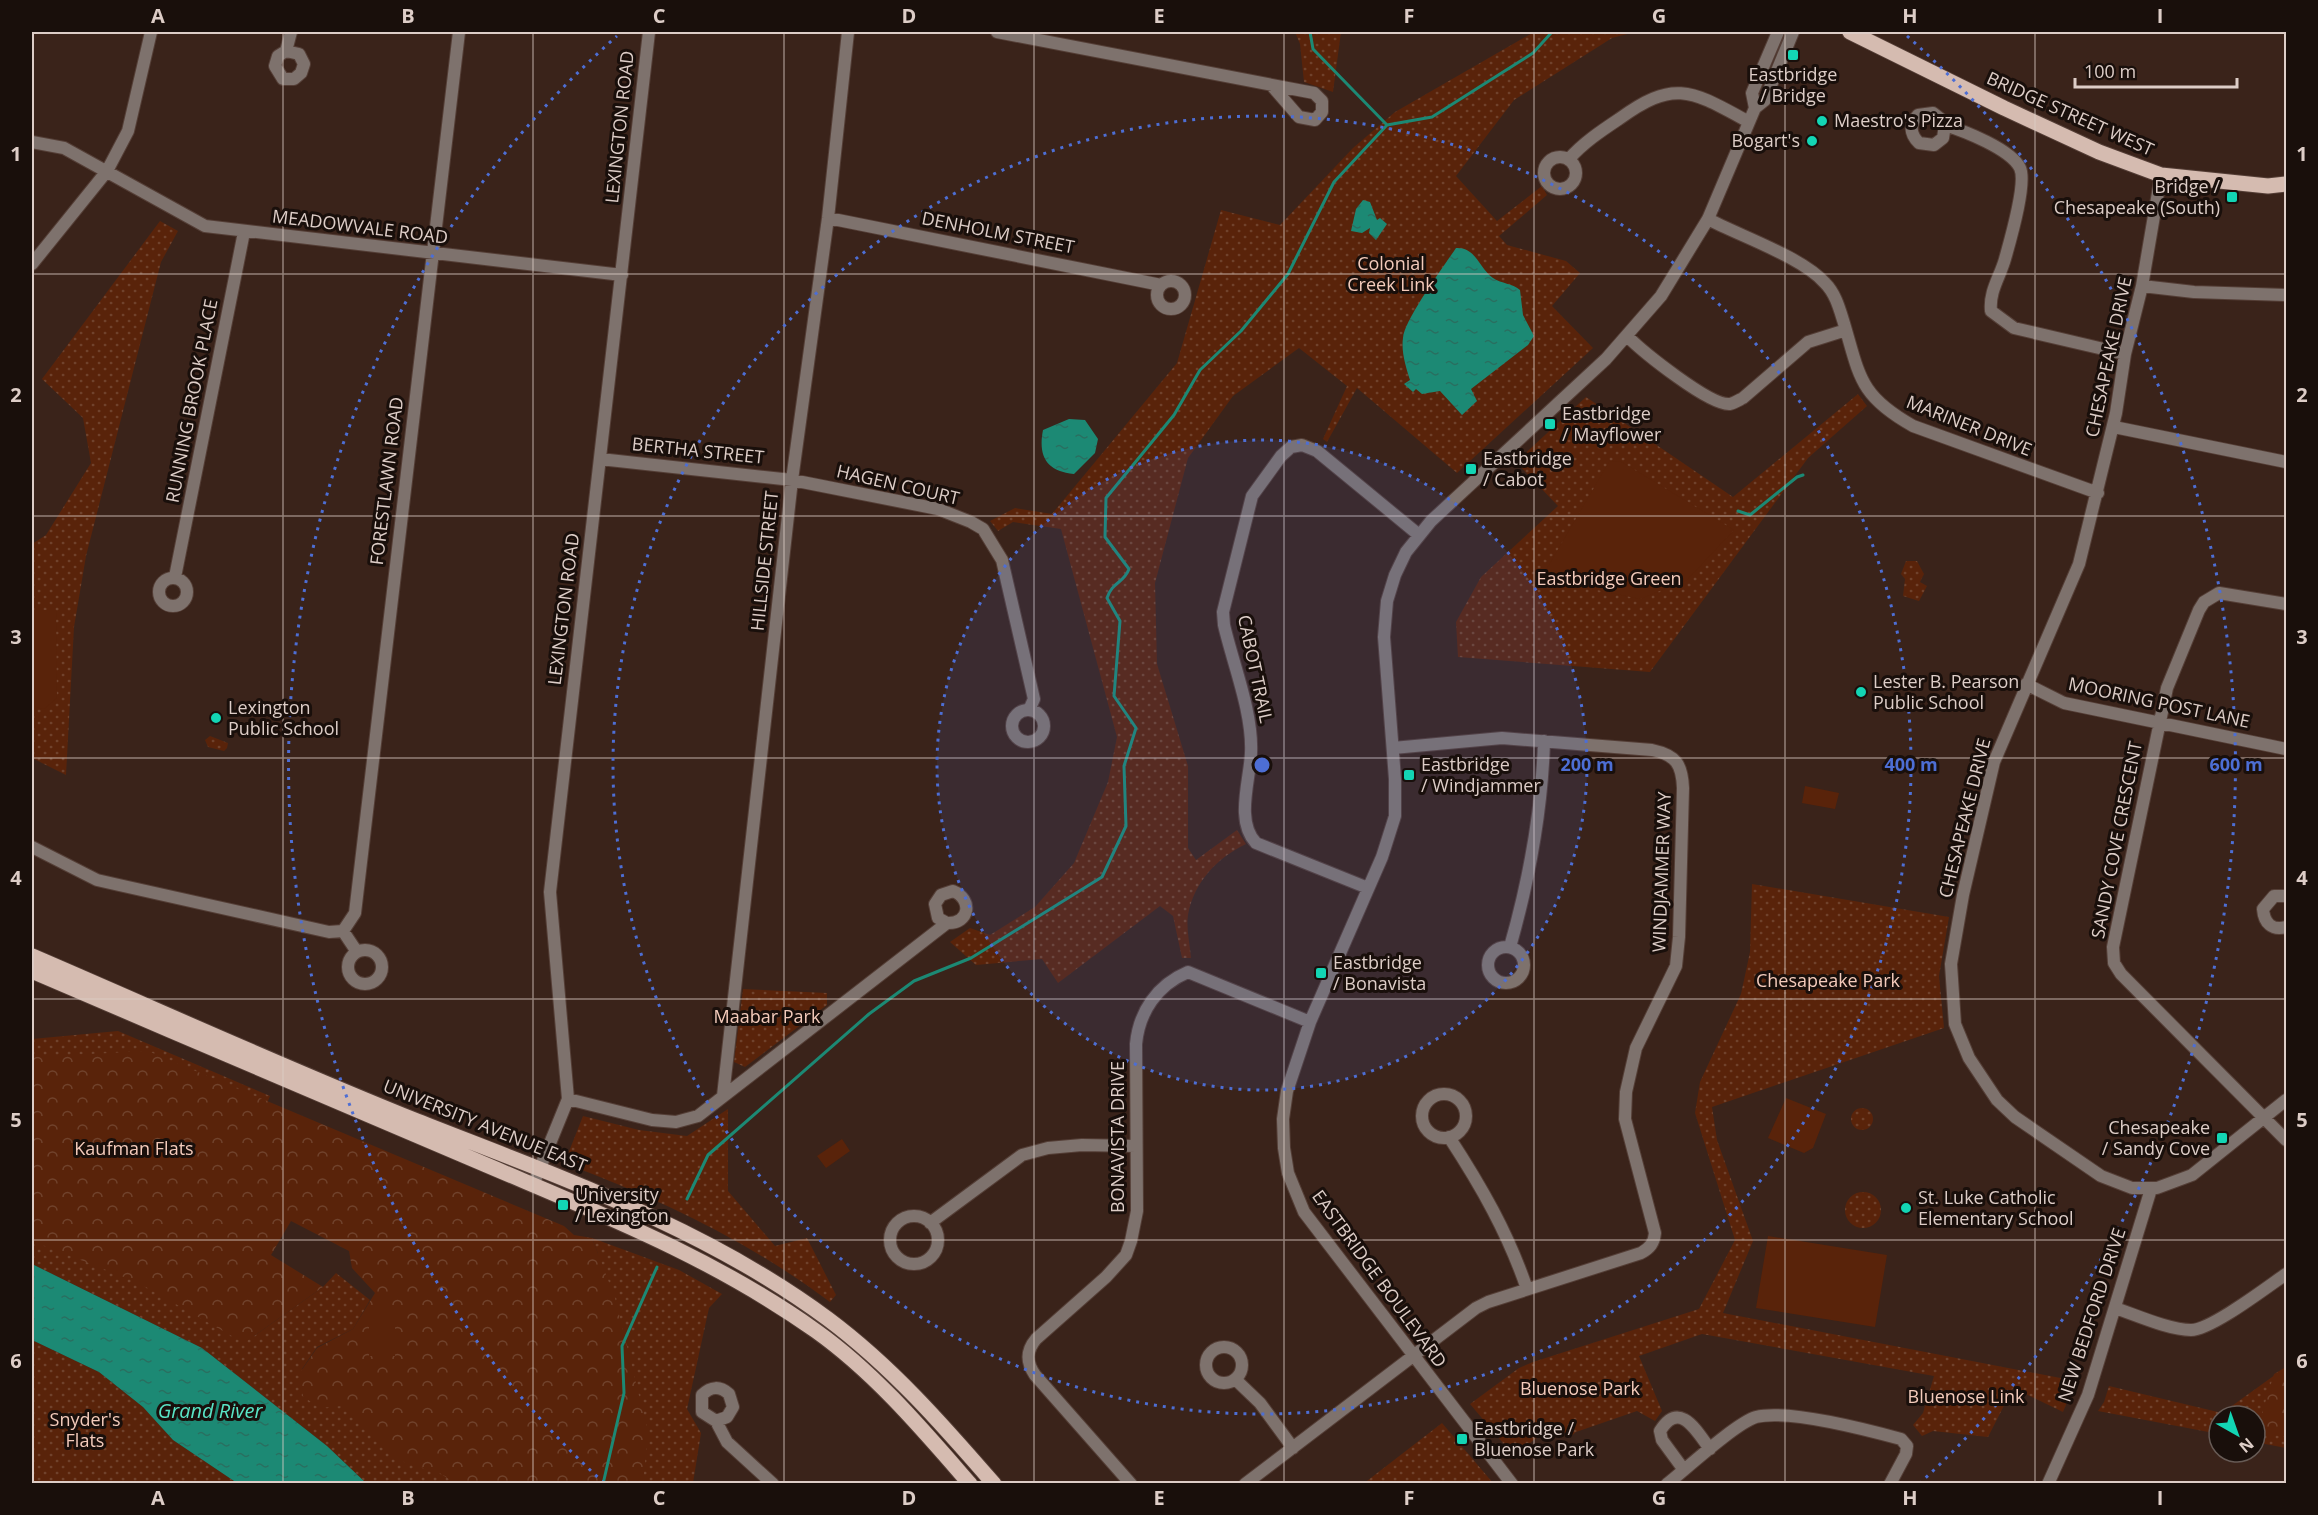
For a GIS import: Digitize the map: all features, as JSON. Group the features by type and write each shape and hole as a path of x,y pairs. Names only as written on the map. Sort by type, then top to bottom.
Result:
{"main road":[{"name":"BRIDGE STREET WEST","path":"1851,32 2014,113 2099,152 2161,175 2268,186 2286,184"},
{"name":"UNIVERSITY AVENUE EAST","path":"32,957 414,1119 540,1168 685,1232 780,1286 828,1318 876,1357 933,1414 994,1484"},
{"name":"UNIVERSITY AVENUE EAST","path":"32,971 533,1185 711,1265 818,1332 865,1371 970,1484"}],"street":[{"path":"32,264 107,171 128,131 151,32"},
{"path":"286,51 291,32"},
{"name":"FORESTLAWN ROAD","path":"343,931 355,914 459,32"},
{"name":"LEXINGTON ROAD","path":"533,1185 568,1099 550,892 649,32"},
{"name":"HILLSIDE STREET","path":"723,1096 792,480 828,218 848,32"},
{"path":"997,32 1273,87"},
{"name":"EASTBRIDGE BOULEVARD","path":"1755,108 1752,93 1778,32"},
{"name":"EASTBRIDGE BOULEVARD","path":"1512,1484 1304,1212 1288,1173 1284,1148 1283,1119 1287,1091 1310,1022 1368,888 1395,816 1384,619 1395,575 1406,552 1419,535 1471,482 1574,389 1627,336 1661,296 1708,219 1755,108 1765,100 1793,32"},
{"path":"1569,159 1580,146 1637,106 1650,98 1669,92 1686,93 1749,122"},
{"path":"1945,125 1964,131 2007,154 2020,168 2022,185 2005,260 1989,298 1991,311 2014,328 2124,354"},
{"name":"MEADOWVALE ROAD","path":"32,142 64,148 205,226 622,275"},
{"name":"CHESAPEAKE DRIVE","path":"2161,175 2142,286 2124,354 2114,427 2079,564 1994,762 1963,895 1951,964 1955,1024 1982,1082 2015,1117 2101,1176 2115,1183 2151,1189 2170,1185 2192,1175 2286,1100"},
{"name":"DENHOLM STREET","path":"828,218 1161,285"},
{"name":"MARINER DRIVE","path":"1708,219 1808,268 1826,283 1837,301 1857,372 1865,388 1890,413 1913,426 2098,493"},
{"name":"RUNNING BROOK PLACE","path":"175,578 244,232"},
{"path":"2142,286 2194,292 2286,295"},
{"path":"1627,336 1646,355 1705,394 1719,402 1731,404 1743,398 1808,342 1846,330"},
{"path":"2114,427 2286,462"},
{"name":"CABOT TRAIL","path":"1368,888 1256,843 1247,832 1245,818 1251,739 1224,625 1224,612 1252,496 1281,456 1291,447 1302,445 1317,451 1419,535"},
{"name":"BERTHA STREET","path":"600,459 792,480"},
{"name":"HAGEN COURT","path":"792,480 938,509 983,529 1002,560 1034,699 1029,711"},
{"path":"2159,724 2174,668 2204,602 2219,593 2228,593 2286,604"},
{"name":"MOORING POST LANE","path":"2026,684 2064,703 2286,749"},
{"name":"SANDY COVE CRESCENT","path":"2159,724 2113,947 2114,963 2121,974 2264,1118"},
{"name":"WINDJAMMER WAY","path":"1393,748 1502,738 1652,750 1674,757 1680,765 1683,788 1680,914 1676,966 1636,1048 1626,1092 1625,1119 1655,1233 1654,1240 1641,1253 1527,1289 1476,1308 1412,1355"},
{"path":"1510,947 1523,902 1534,846 1544,741"},
{"path":"32,847 97,880 329,932 343,931 357,952"},
{"path":"2286,896 2274,896 2265,903 2263,909 2264,917 2271,926 2279,929 2286,927"},
{"path":"568,1099 652,1120 676,1122 698,1116 947,923"},
{"name":"BONAVISTA DRIVE","path":"1131,1484 1035,1375 1028,1358 1030,1347 1036,1339 1106,1277 1125,1255 1136,1226 1137,1027 1143,1011 1157,994 1188,972 1310,1022"},
{"path":"2264,1118 2286,1140"},
{"path":"1449,1137 1477,1180 1508,1238 1527,1289"},
{"path":"930,1223 1022,1155 1035,1150 1071,1146 1136,1146"},
{"name":"NEW BEDFORD DRIVE","path":"2048,1484 2088,1395 2151,1189"},
{"path":"2115,1308 2179,1329 2196,1330 2215,1322 2286,1274"},
{"path":"1245,1484 1412,1355"},
{"path":"1236,1380 1260,1403 1293,1448"},
{"path":"1684,1470 1662,1440 1660,1431 1666,1421 1676,1417 1687,1419 1710,1449"},
{"path":"1667,1484 1710,1449 1755,1418 1805,1418 1902,1439 1907,1446 1906,1454 1890,1484"},
{"path":"716,1421 727,1442 773,1484"}],"green space":[{"path":"1295,32 1341,32 1333,92 1304,82 1300,44"},
{"name":"Colonial Creek Link","path":"1534,32 1635,32 1612,38 1514,100 1456,176 1497,221 1542,186 1547,195 1499,236 1507,245 1566,261 1580,273 1552,306 1593,348 1457,473 1357,388 1327,442 1323,439 1347,386 1299,348 1233,396 1188,458 1155,583 1157,664 1188,766 1188,848 1196,860 1237,830 1246,844 1216,864 1208,872 1196,892 1188,915 1191,958 1182,958 1173,916 1160,906 1058,983 1042,959 976,965 950,942 970,928 990,935 1035,907 1074,863 1108,782 1117,737 1061,529 1013,522 998,531 990,521 1015,508 1052,514 1177,363 1221,210 1280,225 1353,148 1395,112"},
{"path":"160,221 178,231 161,262 86,556 74,627 66,775 32,758 32,544 46,535 91,463 83,418 42,379"},
{"name":"Eastbridge Green","path":"1858,394 1867,406 1808,458 1650,672 1458,657 1456,622 1481,577 1558,506 1516,462 1586,397 1733,497"},
{"path":"1620,461 1734,530 1687,580 1640,599 1583,587 1546,570 1609,462"},
{"path":"1906,561 1917,561 1924,574 1920,582 1927,586 1919,601 1903,596 1905,579 1901,574"},
{"path":"32,610 56,610 57,698 44,709 32,706"},
{"path":"210,736 228,743 227,748 224,751 208,747 205,740"},
{"path":"1805,786 1839,793 1835,809 1802,803"},
{"path":"1752,884 1949,917 1939,976 1944,1028 1712,1107 1717,1140 1753,1241 1723,1313 2076,1381 2063,1412 2013,1388 1988,1437 1933,1431 1922,1436 1913,1425 1923,1413 1934,1376 1702,1334 1639,1356 1662,1411 1655,1421 1637,1411 1576,1432 1569,1438 1556,1422 1514,1456 1470,1404 1519,1368 1533,1362 1699,1309 1735,1240 1695,1113 1700,1082 1741,994 1750,952"},
{"name":"Maabar Park","path":"743,989 827,993 827,1005 745,1067 734,1062"},
{"name":"Kaufman Flats","path":"118,1031 270,1096 187,1291 254,1336 323,1287 336,1273 370,1300 353,1329 317,1347 302,1369 503,1483 366,1483 327,1446 202,1348 32,1264 32,1039"},
{"path":"148,1051 564,1226 574,1235 592,1238 615,1298 648,1432 643,1483 455,1483 438,1472 405,1463 342,1406 319,1408 303,1396 299,1374 317,1348 353,1329 375,1293 352,1268 349,1251 291,1221 271,1255 323,1287 244,1343 137,1282 32,1241 32,1057"},
{"path":"1786,1098 1826,1114 1813,1148 1804,1153 1768,1138"},
{"path":"1862,1108 1870,1111 1873,1119 1870,1127 1862,1130 1854,1127 1851,1119 1854,1111"},
{"path":"728,1109 728,1191 775,1246 807,1238 836,1295 830,1302 769,1260 704,1224 604,1178 569,1165 566,1159 583,1116 639,1130 687,1136"},
{"path":"842,1139 850,1151 826,1168 817,1156"},
{"path":"1863,1192 1875,1198 1881,1210 1875,1222 1863,1228 1851,1222 1845,1210 1851,1198"},
{"path":"1768,1236 1887,1255 1875,1327 1756,1308"},
{"path":"592,1238 679,1270 722,1294 709,1308 687,1409 701,1433 693,1483 551,1484 598,1254"},
{"path":"369,1306 395,1306 395,1356 369,1356"},
{"name":"Snyder's Flats","path":"32,1340 99,1372 143,1407 173,1440 237,1483 32,1483"},
{"path":"2286,1367 2286,1448 2267,1444 2267,1404 2235,1404"},
{"path":"2286,1367 2286,1437 2267,1434 2267,1404 2265,1404 2274,1374"},
{"path":"2109,1386 2207,1409 2207,1432 2098,1411 2104,1402"},
{"path":"1442,1423 1493,1483 1363,1484"}],"water":[{"path":"1363,200 1370,202 1377,220 1380,218 1387,224 1376,240 1369,233 1370,228 1362,233 1351,231 1356,209"},
{"path":"1456,248 1473,254 1493,278 1520,290 1523,315 1534,336 1528,345 1471,389 1477,401 1462,415 1440,391 1422,394 1416,389 1413,392 1404,384 1410,380 1403,349 1405,330 1425,293"},
{"path":"1069,419 1085,420 1098,439 1095,453 1074,474 1057,470 1051,466 1043,455 1042,447 1043,430"},
{"name":"Grand River","path":"32,1264 202,1348 327,1446 366,1483 237,1483 173,1440 143,1407 99,1372 32,1340"}],"waterway":[{"path":"1310,32 1313,49 1387,125"},
{"path":"687,1199 708,1155 869,1014 914,981 971,958 1102,877 1126,826 1124,766 1136,728 1114,696 1120,621 1107,598 1129,569 1105,537 1106,498 1174,415 1200,370 1241,331 1288,274 1334,182 1387,125 1432,117 1533,53 1552,32"},
{"path":"1738,511 1750,515 1797,477 1803,475"},
{"path":"603,1484 624,1393 622,1346 657,1267"}],"place":[{"name":"Eastbridge / Bridge","path":"1793,55"},
{"name":"Maestro's Pizza","path":"1822,121"},
{"name":"Bogart's","path":"1812,141"},
{"name":"Bridge / Chesapeake (South)","path":"2232,197"},
{"name":"Eastbridge / Mayflower","path":"1550,424"},
{"name":"Eastbridge / Cabot","path":"1471,469"},
{"name":"Lester B. Pearson Public School","path":"1861,692"},
{"name":"Lexington Public School","path":"216,718"},
{"name":"Eastbridge / Windjammer","path":"1409,775"},
{"name":"Eastbridge / Bonavista","path":"1321,973"},
{"name":"Chesapeake / Sandy Cove","path":"2222,1138"},
{"name":"University / Lexington","path":"563,1205"},
{"name":"St. Luke Catholic Elementary School","path":"1906,1208"},
{"name":"Eastbridge / Bluenose Park","path":"1462,1439"}],"park label":[{"name":"Chesapeake Park","path":"1828,981"},
{"name":"Bluenose Park","path":"1580,1389"},
{"name":"Bluenose Link","path":"1966,1397"}]}
